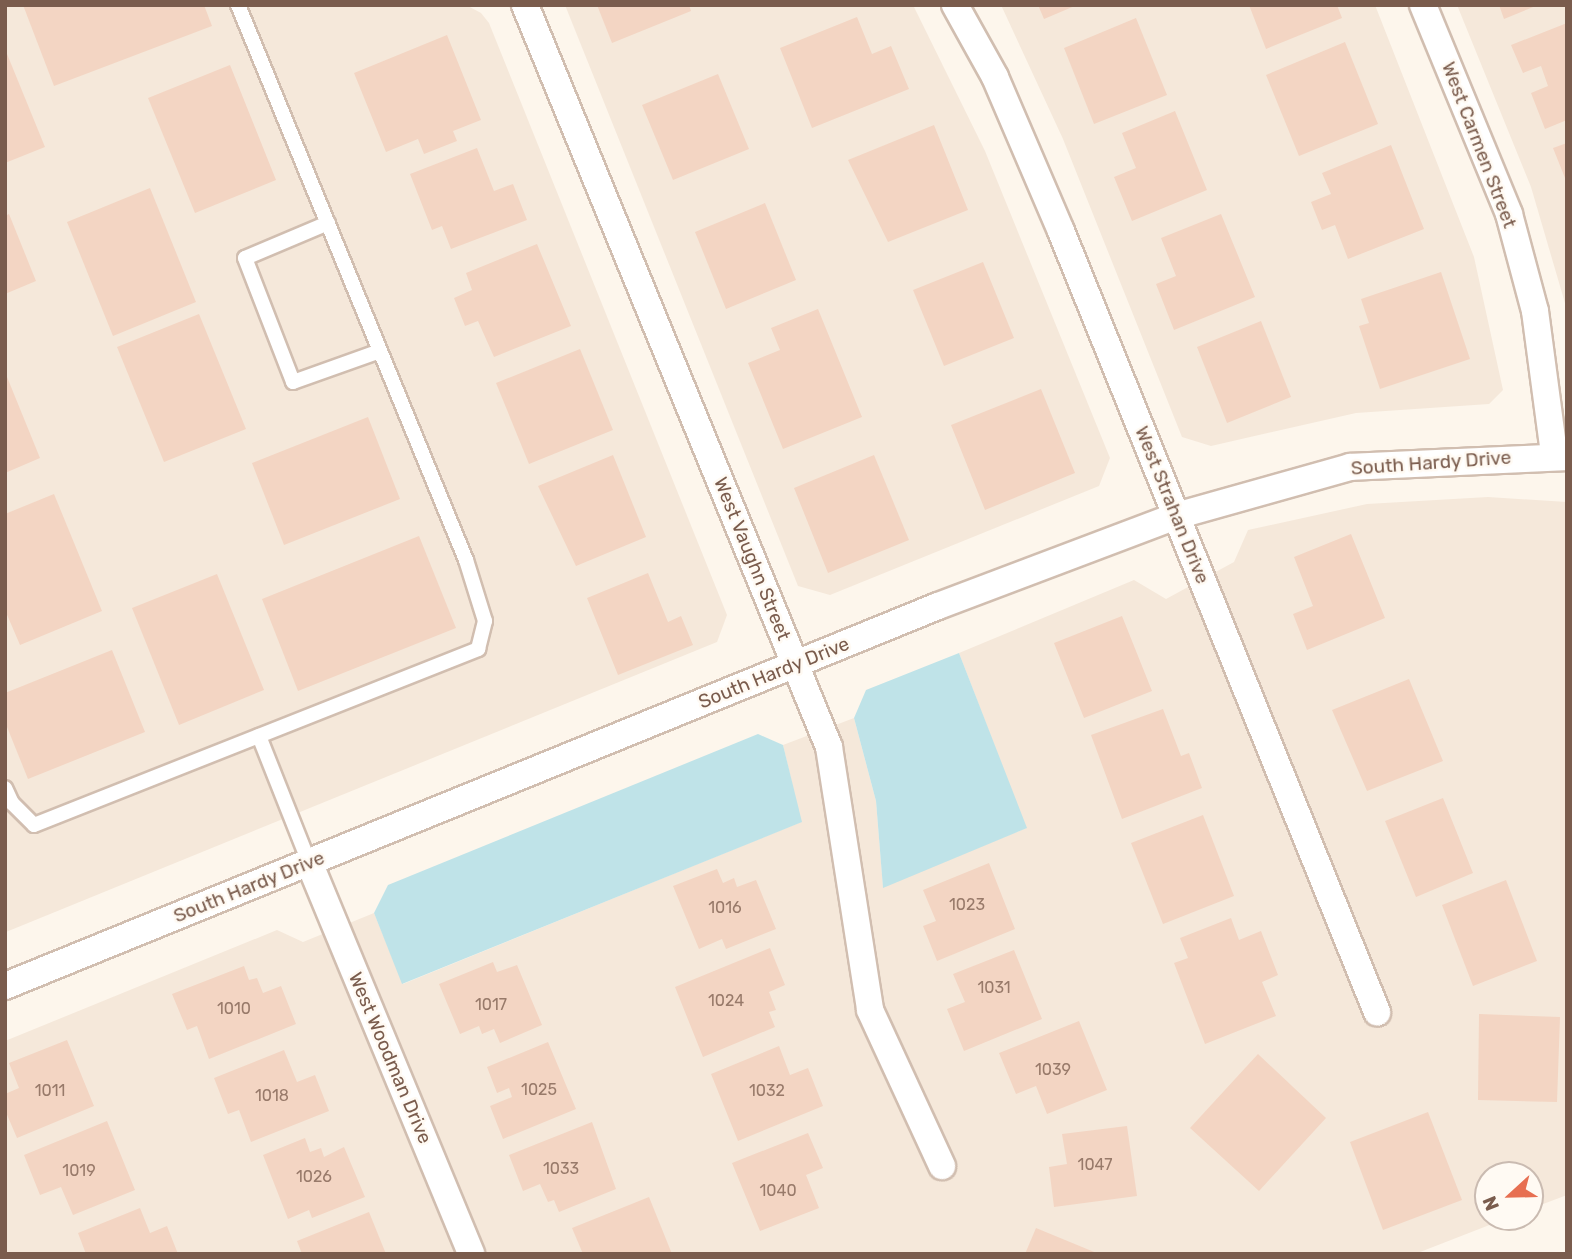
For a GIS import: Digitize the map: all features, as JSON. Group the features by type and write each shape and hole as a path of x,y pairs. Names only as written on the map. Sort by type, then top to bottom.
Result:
{"street":[{"name":"West Vaughn Street","path":"525,5 829,747 870,1010 942,1166"},
{"name":"West Strahan Drive","path":"955,5 995,77 1377,1012"},
{"name":"West Carmen Street","path":"1423,5 1508,214 1535,311 1560,455"},
{"name":"South Hardy Drive","path":"5,986 795,664 1176,516 1350,467 1560,455"},
{"name":"West Woodman Drive","path":"309,863 471,1254"}],"lane":[{"path":"5,788 12,803 34,825 478,649 485,621 466,560 238,5"},
{"path":"328,223 245,258 293,382 380,351"},
{"path":"259,736 309,863"}],"shaded area":[{"path":"5,5 466,5 481,13 489,23 727,615 717,642 6,932"},
{"path":"565,5 913,5 985,151 1110,458 1099,486 830,595 798,586"},
{"path":"1001,5 1375,5 1474,257 1503,390 1489,404 1356,413 1211,446 1182,437 1063,139"},
{"path":"1457,5 1567,5 1567,310 1531,187"},
{"path":"1488,497 1567,502 1567,1195 1544,1204 1544,1161 1474,1161 1474,1231 1415,1254 5,1254 5,1041 277,930 303,942 374,913 403,984 801,822 783,745 854,718 876,801 883,887 1026,828 959,653 1134,580 1166,599 1234,562 1248,530 1367,504"}],"water":[{"path":"959,653 1027,828 883,888 876,801 854,718 866,690"},
{"path":"758,734 783,745 802,822 402,984 374,913 388,885"}],"building":[{"path":"23,5 204,5 212,26 54,86"},
{"path":"597,5 689,5 691,11 612,43"},
{"path":"1038,5 1077,5 1044,19"},
{"path":"1249,5 1337,5 1342,18 1266,49"},
{"path":"1499,5 1538,5 1504,19"},
{"path":"857,17 872,54 891,46 909,89 812,128 780,48"},
{"path":"1136,18 1167,95 1094,124 1064,48"},
{"path":"1567,23 1567,120 1545,129 1531,93 1548,86 1541,66 1523,73 1511,45"},
{"path":"447,35 481,120 453,131 457,141 424,154 418,139 386,152 354,73"},
{"path":"1345,42 1378,124 1299,156 1266,75"},
{"path":"5,49 45,147 5,163"},
{"path":"230,65 276,180 195,213 148,98"},
{"path":"718,74 749,149 673,180 642,105"},
{"path":"1175,111 1207,190 1132,221 1114,177 1136,168 1122,133"},
{"path":"934,125 968,210 888,242 848,160"},
{"path":"1567,143 1567,183 1553,148"},
{"path":"1391,145 1424,229 1348,259 1335,225 1322,230 1311,202 1331,194 1322,173"},
{"path":"477,148 494,191 513,184 527,220 451,249 442,226 432,230 410,174"},
{"path":"150,188 196,302 113,336 67,222"},
{"path":"765,203 796,280 726,309 695,232"},
{"path":"9,214 36,281 5,294 5,216"},
{"path":"1221,214 1255,297 1174,330 1156,284 1176,276 1161,238"},
{"path":"537,244 571,326 494,357 478,321 465,326 454,298 472,290 466,273"},
{"path":"983,262 1014,338 944,366 913,290"},
{"path":"1441,272 1470,359 1380,389 1359,326 1369,323 1361,299"},
{"path":"818,309 862,417 783,449 748,363 780,350 771,328"},
{"path":"199,314 246,429 164,462 117,347"},
{"path":"1261,321 1291,397 1227,423 1197,347"},
{"path":"580,349 613,430 529,464 496,383"},
{"path":"5,372 40,458 5,473"},
{"path":"1041,389 1075,473 985,510 951,425"},
{"path":"368,417 400,499 284,545 252,463"},
{"path":"613,455 646,537 576,566 538,486"},
{"path":"874,455 909,540 828,573 794,488"},
{"path":"54,494 102,611 20,645 5,610 5,514"},
{"path":"1351,534 1385,618 1307,650 1293,614 1313,606 1294,557"},
{"path":"419,536 456,628 298,691 262,599"},
{"path":"648,573 668,622 681,616 693,645 618,675 587,598"},
{"path":"217,574 264,690 179,725 132,608"},
{"path":"1122,616 1152,691 1084,718 1054,643"},
{"path":"112,650 145,732 28,779 5,722 5,693"},
{"path":"1409,679 1443,761 1367,791 1332,710"},
{"path":"1163,709 1181,756 1189,753 1202,788 1122,819 1091,735"},
{"path":"1443,798 1473,873 1416,897 1385,821"},
{"path":"1203,815 1234,896 1163,924 1131,843"},
{"path":"989,863 1015,929 937,961 923,926 936,921 923,890"},
{"path":"717,869 723,883 734,878 737,887 756,880 776,929 726,949 722,939 699,949 673,886"},
{"path":"1506,880 1537,961 1473,986 1442,905"},
{"path":"1231,918 1239,940 1261,931 1278,975 1262,982 1276,1016 1205,1044 1174,963 1188,958 1180,938"},
{"path":"770,948 785,985 769,992 776,1010 769,1012 775,1027 703,1057 675,987"},
{"path":"1014,950 1042,1019 964,1051 947,1009 965,1002 953,974"},
{"path":"493,962 497,972 517,965 542,1025 500,1043 494,1029 482,1034 479,1026 460,1034 439,984"},
{"path":"244,966 249,980 257,978 263,993 281,986 296,1024 209,1059 197,1026 187,1030 172,994"},
{"path":"1479,1014 1560,1017 1557,1102 1478,1100"},
{"path":"1079,1021 1107,1090 1047,1114 1036,1086 1016,1094 999,1053"},
{"path":"67,1040 94,1106 17,1138 5,1110 5,1094 19,1088 9,1063"},
{"path":"548,1042 576,1109 503,1139 490,1106 512,1097 509,1088 497,1093 487,1067"},
{"path":"779,1046 790,1075 808,1068 823,1106 738,1141 711,1074"},
{"path":"284,1050 297,1082 315,1075 329,1111 251,1142 239,1110 228,1114 214,1078"},
{"path":"1258,1054 1326,1118 1259,1191 1190,1128"},
{"path":"1428,1112 1462,1200 1383,1230 1350,1142"},
{"path":"107,1121 135,1190 73,1215 61,1187 40,1195 24,1155"},
{"path":"592,1122 616,1189 559,1212 554,1200 548,1202 540,1184 523,1191 509,1155"},
{"path":"1127,1126 1137,1196 1054,1207 1049,1167 1067,1164 1062,1134"},
{"path":"808,1133 823,1168 806,1175 819,1208 760,1231 732,1163"},
{"path":"305,1138 310,1152 321,1148 324,1157 344,1147 365,1197 312,1218 309,1210 288,1219 263,1155"},
{"path":"649,1197 672,1254 583,1254 572,1228"},
{"path":"140,1208 150,1233 167,1226 178,1254 86,1254 78,1233"},
{"path":"369,1212 386,1254 302,1254 297,1241"},
{"path":"1036,1228 1099,1254 1025,1254"}]}
